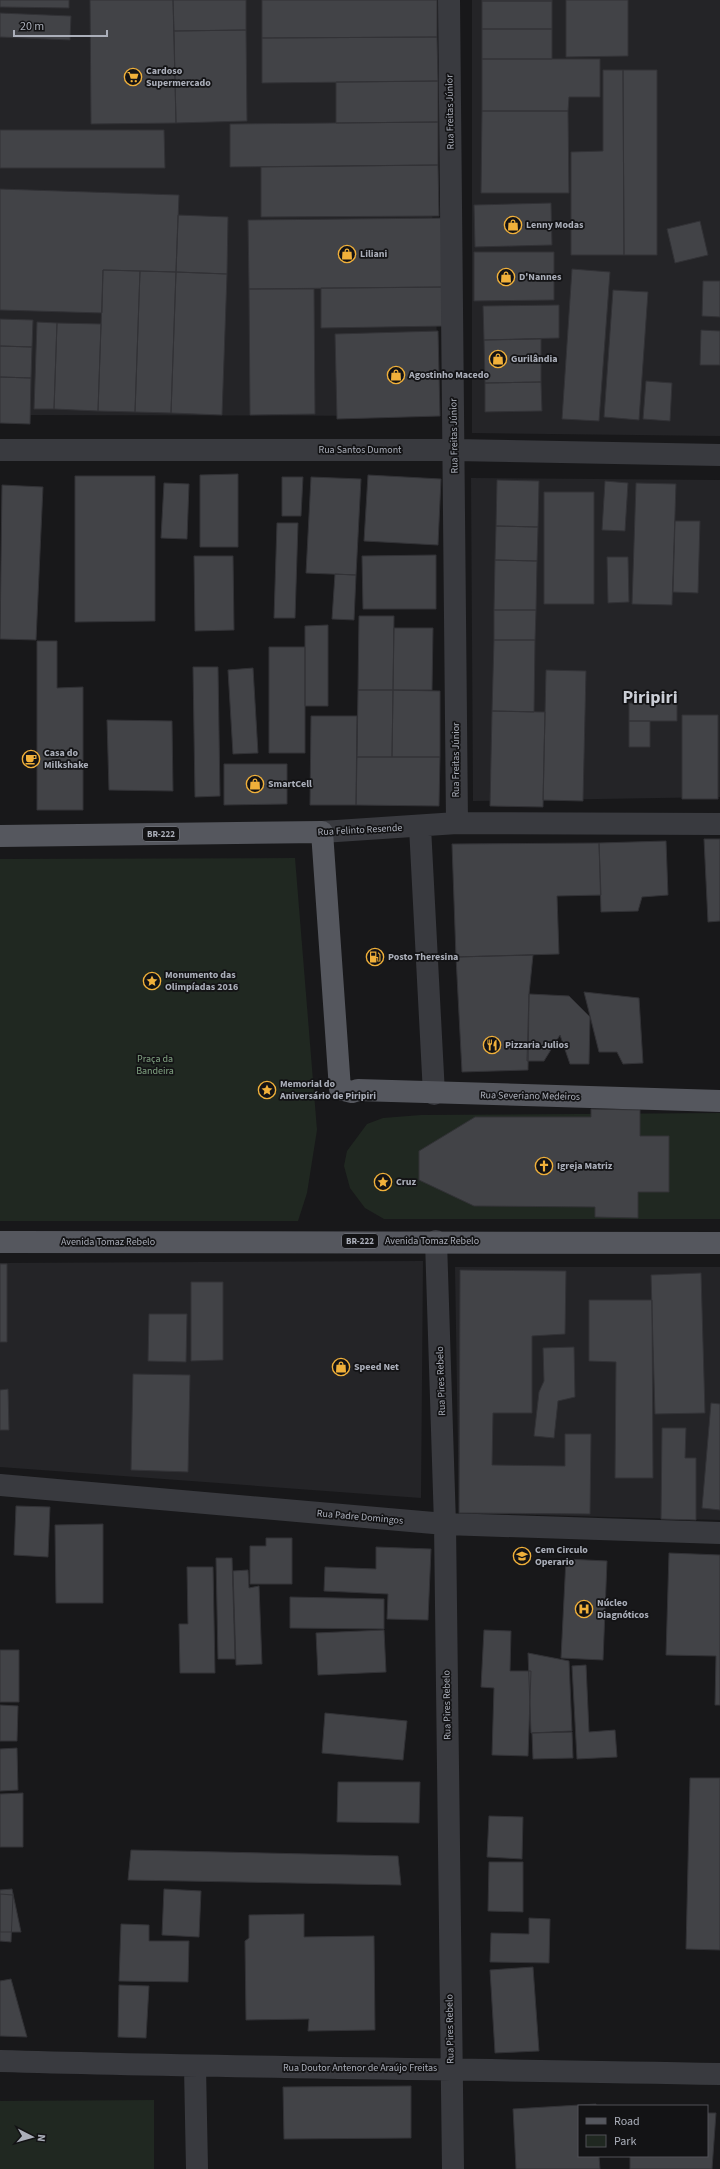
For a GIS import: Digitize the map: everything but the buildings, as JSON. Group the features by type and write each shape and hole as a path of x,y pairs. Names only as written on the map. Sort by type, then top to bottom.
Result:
{"main road":[{"name":"Rua Felinto Resende","path":"0,836 322,832"},
{"name":"Rua Severiano Medeiros","path":"322,832 340,1089 352,1092 358,1090 434,1094 720,1101"},
{"name":"Avenida Tomaz Rebelo","path":"0,1242 436,1241 720,1243"}],"street":[{"name":"Rua Freitas Júnior","path":"449,0 457,823"},
{"name":"Rua Santos Dumont","path":"0,450 454,450 720,455"},
{"name":"Rua Felinto Resende","path":"322,832 420,827 457,823 720,824"},
{"path":"420,827 434,1094"},
{"name":"Rua Pires Rebelo","path":"436,1241 445,1524 450,2068 453,2169"},
{"name":"Rua Padre Domingos","path":"0,1485 445,1524 720,1533"},
{"name":"Rua Doutor Antenor de Araújo Freitas","path":"0,2061 195,2066 450,2068 720,2074"},
{"path":"195,2066 197,2169"}],"shaded area":[{"path":"0,0 424,0 440,416 0,415"},
{"path":"472,0 720,0 720,436 472,433"},
{"path":"471,478 720,480 720,797 473,801"},
{"path":"423,1261 421,1498 0,1467 0,1263"},
{"path":"455,1267 720,1267 720,1520 459,1513"}],"green space":[{"name":"Praça da Bandeira","path":"295,858 317,1130 307,1193 298,1221 0,1221 0,859"},
{"path":"720,1113 720,1219 384,1219 365,1208 350,1188 344,1166 347,1151 367,1124 383,1118 421,1115"},
{"path":"154,2100 154,2169 0,2169 0,2101"}],"place":[{"name":"Cardoso Supermercado","path":"133,77"},
{"name":"Lenny Modas","path":"513,225"},
{"name":"Liliani","path":"347,254"},
{"name":"D'Nannes","path":"506,277"},
{"name":"Gurilândia","path":"498,359"},
{"name":"Agostinho Macedo","path":"396,375"},
{"name":"Casa do Milkshake","path":"31,759"},
{"name":"SmartCell","path":"255,784"},
{"name":"Posto Theresina","path":"375,957"},
{"name":"Monumento das Olimpíadas 2016","path":"152,981"},
{"name":"Pizzaria Julios","path":"492,1045"},
{"name":"Memorial do Aniversário de Piripiri","path":"267,1090"},
{"name":"Igreja Matriz","path":"544,1166"},
{"name":"Cruz","path":"383,1182"},
{"name":"Speed Net","path":"341,1367"},
{"name":"Cem Circulo Operario","path":"522,1556"},
{"name":"Núcleo Diagnóticos","path":"584,1609"}],"district":[{"name":"Piripiri","path":"650,697"}]}
